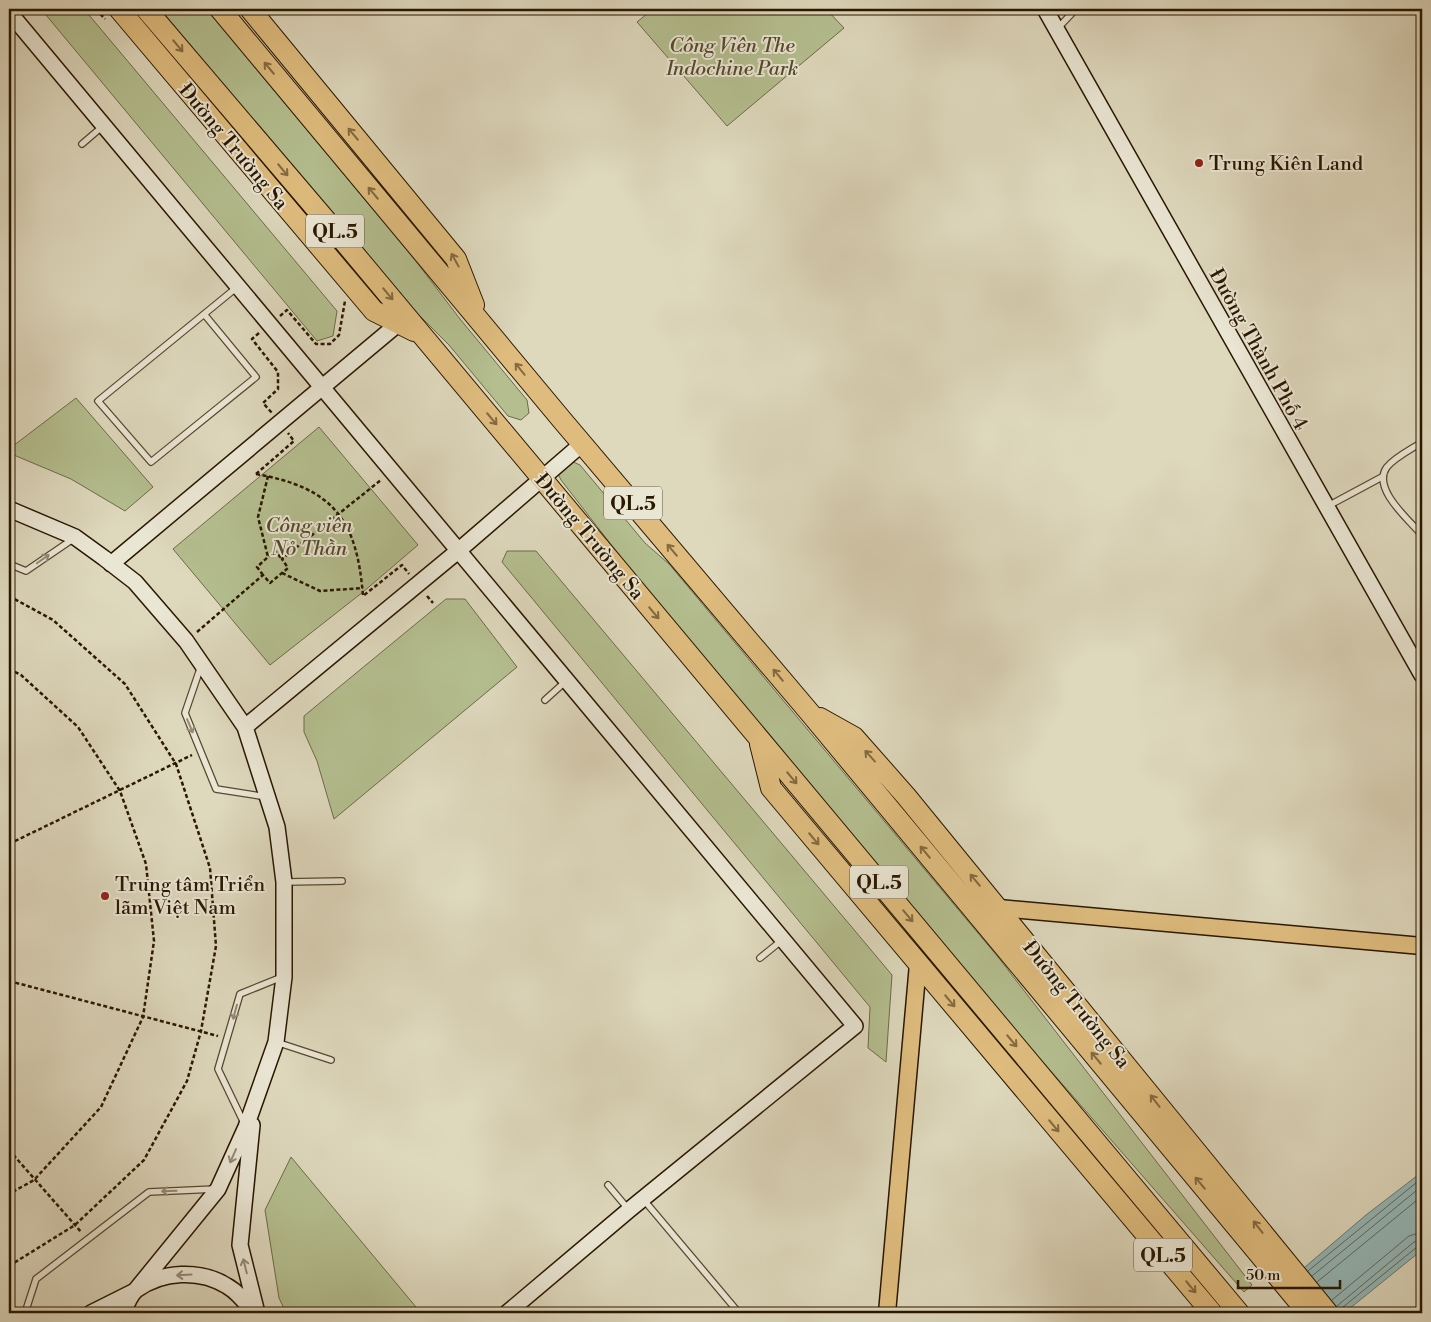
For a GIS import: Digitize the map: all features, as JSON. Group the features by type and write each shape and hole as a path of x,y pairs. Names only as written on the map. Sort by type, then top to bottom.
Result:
{"highway":[{"name":"Đường Trường Sa","path":"146,9 341,238 1237,1311"},
{"name":"Đường Trường Sa","path":"220,9 480,321 1281,1270 1328,1313"},
{"name":"Đường Trường Sa","path":"250,9 456,258 480,321"},
{"name":"Đường Trường Sa","path":"114,16 324,250 374,311 421,334"},
{"path":"391,214 408,200"},
{"path":"324,250 341,238"},
{"name":"Đường Trường Sa","path":"810,713 854,737 906,796 999,908 1281,1270 1308,1313"},
{"name":"Đường Trường Sa","path":"758,738 772,788 1212,1313"}],"main road":[{"path":"999,908 1422,946"},
{"path":"887,1313 918,964"}],"street":[{"name":"Đường Thành Phố 4","path":"1045,9 1422,675"},
{"path":"9,12 855,1026 629,1210 507,1313"},
{"path":"111,564 398,323"},
{"path":"245,727 458,551 583,443"},
{"path":"9,509 75,537 135,582 186,641 245,727 269,797 277,827 284,882 284,976 276,1042 253,1111 218,1189 135,1291 123,1313"},
{"path":"253,1111 240,1245 255,1313"},
{"path":"91,1313 162,1278 185,1274 208,1276 228,1286 255,1313"}],"lane":[{"path":"1059,35 1076,9"},
{"path":"82,144 104,126"},
{"path":"204,314 256,377 151,462 98,401 238,286"},
{"path":"1422,442 1387,467 1382,477 1383,485 1389,497 1422,535"},
{"path":"1326,507 1382,477"},
{"path":"9,564 26,571 75,537"},
{"path":"202,664 185,713 216,789 269,797"},
{"path":"545,700 567,680"},
{"path":"284,882 342,881"},
{"path":"760,958 783,939"},
{"path":"246,1127 218,1069 240,994 284,976"},
{"path":"276,1042 331,1060"},
{"path":"608,1185 629,1210"},
{"path":"25,1313 36,1278 150,1192 218,1189"},
{"path":"643,1199 739,1313"}],"path":[{"path":"96,9 114,16"},
{"path":"345,300 339,335 330,344 316,344 287,310 252,339 278,372 278,390 263,403 294,441 256,474 308,489 340,513 354,540 363,596 402,565 433,603"},
{"path":"282,559 392,471"},
{"path":"268,476 258,517 268,557"},
{"path":"275,551 288,568 270,583 256,567 268,557 275,551"},
{"path":"282,573 320,591 362,588"},
{"path":"186,641 263,575"},
{"path":"9,596 53,620 125,684 176,764 210,868 216,946 201,1031 187,1081 144,1160 75,1225 9,1266"},
{"path":"9,669 21,675 78,727 120,791 146,864 154,941 142,1017 101,1107 34,1180 9,1194"},
{"path":"9,844 200,751"},
{"path":"9,981 227,1039"},
{"path":"9,1150 88,1240"}],"green space":[{"path":"41,9 84,9 337,311 333,336 317,341"},
{"path":"160,9 206,9 415,260 460,319 527,400 529,413 521,420 508,416 449,345 399,295"},
{"name":"Công Viên The Indochine Park","path":"653,9 826,9 844,28 727,126 637,22"},
{"path":"76,398 153,487 125,511 71,479 9,453 9,449"},
{"name":"Công viên Nỏ Thần","path":"319,427 418,545 363,592 270,665 173,549"},
{"path":"571,461 580,465 645,543 669,564 998,957 1252,1285 1244,1292 1015,1030 668,618 561,480 558,474"},
{"path":"507,551 536,551 892,975 886,1062 868,1048 870,1007 502,562"},
{"path":"446,599 465,599 517,667 334,819 317,761 304,732 304,716"},
{"path":"291,1157 421,1313 286,1313 279,1298 265,1210"}],"water":[{"path":"1422,1172 1422,1250 1344,1313 1251,1313 1366,1215"}],"pier":[{"path":"1294,1273 1328,1313 1248,1313 1249,1311"}],"place":[{"name":"Trung Kiên Land","path":"1199,163"},
{"name":"Trung tâm Triển lãm Việt Nam","path":"105,896"}]}
